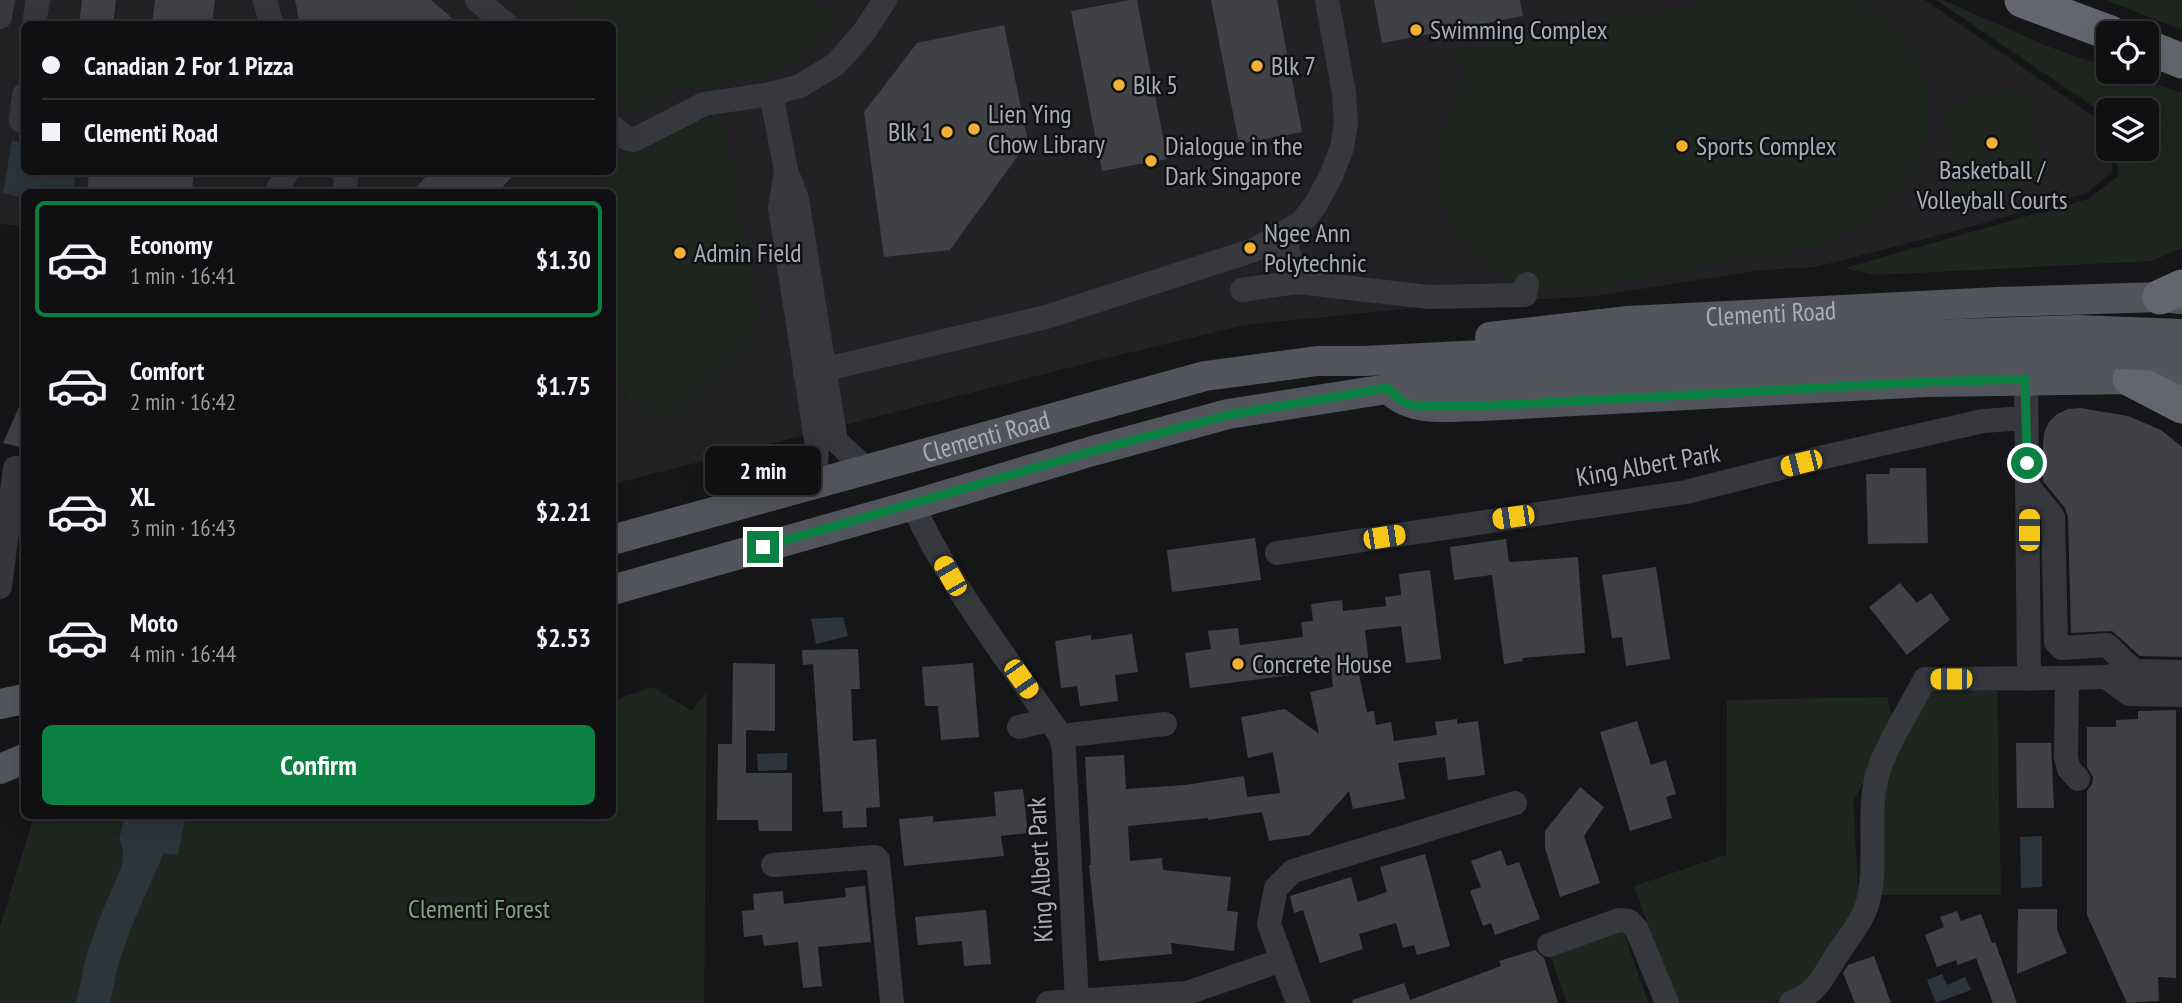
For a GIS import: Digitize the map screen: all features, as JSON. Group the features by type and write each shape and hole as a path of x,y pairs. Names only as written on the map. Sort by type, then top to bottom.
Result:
{"highway":[{"path":"2022,0 2096,28"},
{"path":"2159,52 2182,61"},
{"path":"2130,379 2182,406"}],"main road":[{"name":"Clementi Road","path":"1364,361 1388,348 1628,321 1985,303 2065,302 2175,294"},
{"path":"2065,302 2095,311 2105,324 2106,346 2094,380"},
{"name":"Clementi Road","path":"616,589 1089,452 1228,415 1387,388 1781,350 2076,330 2182,334"},
{"name":"Clementi Road","path":"616,539 1205,376 1317,361 1781,350 2082,352 2182,357"},
{"path":"1387,388 1403,402 1415,406 1482,406 1926,382 2130,379 2182,383"},
{"path":"0,704 21,700"},
{"path":"0,769 21,760"}],"street":[{"path":"0,17 3,0"},
{"path":"34,21 38,0"},
{"path":"265,0 270,21"},
{"path":"477,0 502,21"},
{"path":"616,129 626,138 634,140 704,104 800,86 836,64 864,32 885,0"},
{"path":"816,373 919,345 1046,317 1254,250 1301,223 1316,204 1331,176 1342,148 1346,122 1344,93 1327,0"},
{"path":"771,93 786,170 797,199 818,338 815,482"},
{"path":"1283,235 1298,282"},
{"path":"1242,290 1298,282 1429,298 1525,295 1527,284"},
{"path":"816,373 836,441 865,468"},
{"path":"2025,379 2029,679"},
{"name":"King Albert Park","path":"1277,553 1686,492 1983,421 2026,418"},
{"path":"0,587 15,468"},
{"path":"2028,486 2053,517 2056,642 2062,648 2107,645 2134,671"},
{"name":"King Albert Park","path":"913,505 931,545 950,576 1055,728 1064,751 1062,1002"},
{"path":"1791,1003 1815,990 1867,906 1876,778 1925,679 2106,677 2134,671 2180,684"},
{"path":"2106,677 2129,694 2180,684"},
{"path":"2067,678 2066,757 2069,769 2078,779"},
{"path":"1019,727 1166,724"},
{"path":"1298,1003 1269,924 1276,888 1293,871 1515,803"},
{"path":"773,865 875,857 878,860 892,1003"},
{"path":"1549,945 1619,920 1629,921 1637,930 1667,1003"},
{"path":"1048,1003 1188,993 1282,960"}],"shaded area":[{"name":"Ngee Ann Polytechnic","path":"0,0 1925,0 2096,118 2096,161 2111,161 2113,171 2087,193 1816,267 1761,270 1596,296 1445,305 1245,325 616,483 616,189 21,189 21,226 0,224"},
{"path":"12,140 21,143 21,175 75,175 74,189 21,189 21,197 3,193"},
{"path":"843,617 848,636 816,644 811,619"},
{"path":"787,753 787,770 758,771 757,754"},
{"path":"124,819 185,819 178,855 161,853 154,876 140,900 119,914 116,890 123,853 119,839"},
{"path":"2042,836 2042,887 2021,888 2020,837"},
{"path":"1942,974 1947,985 1965,977 1971,990 1936,1003 1927,980"}],"green space":[{"path":"577,0 663,0 676,22 665,0 786,0 843,11 824,36 778,72 758,79 733,80 697,89 684,88 660,96 636,113 616,93 616,21 560,21"},
{"name":"Sports Complex","path":"1726,0 1855,0 1857,6 1888,26 1904,41 1923,75 1929,95 1930,115 1921,155 1899,190 1885,205 1851,230 1825,242 1582,290 1522,284 1503,276 1480,259 1452,222 1437,180 1437,156 1444,125 1464,83 1457,51"},
{"path":"1936,0 1943,0 2047,46 2096,63 2096,84 2156,84 2182,93 2182,248 2152,261 1876,275 1845,268 2088,199 2118,176 2116,161 2159,161 2159,98 2096,98 2096,108"},
{"path":"2106,0 2182,0 2182,30"},
{"name":"Basketball / Volleyball Courts","path":"2023,87 2044,180 1961,199 1940,106"},
{"name":"Admin Field","path":"721,115 761,323 670,420 632,404 616,375 616,189 593,189 606,175 616,175 616,165 645,134"},
{"name":"Clementi Forest","path":"653,687 692,711 707,691 704,1003 0,1003 0,926 33,819 124,819 119,839 123,860 116,890 119,913 140,900 154,876 161,853 178,855 185,819 616,819 616,703 623,697"},
{"path":"1929,691 1997,691 2001,895 1878,895 1882,781"},
{"path":"1887,697 1894,722 1853,802 1859,903 1801,991 1771,1003 1677,1003 1634,886 1726,855 1727,700"},
{"path":"1623,930 1648,1003 1567,1003 1550,955"}],"building":[{"path":"82,0 116,0 113,21 79,21"},
{"path":"155,0 215,0 212,21 152,21"},
{"path":"295,0 431,0 456,21 299,21"},
{"name":"Blk 5","path":"1137,0 1167,159 1102,171 1071,11"},
{"name":"Blk 7","path":"1211,0 1277,0 1302,132 1239,144"},
{"name":"Swimming Complex","path":"1374,0 1520,0 1523,16 1382,43"},
{"name":"Blk 1","path":"1004,25 1028,142 950,250 884,257 864,112 917,43"},
{"path":"89,175 194,175 192,189 87,189"},
{"path":"427,175 513,175 501,189 415,189"},
{"path":"21,403 21,447 3,443"},
{"path":"2080,408 2128,416 2161,430 2182,447 2182,657 2140,656 2112,631 2071,633 2068,517 2065,508 2043,481 2043,445 2044,433 2057,414"},
{"path":"1890,468 1926,468 1928,543 1868,544 1866,474 1889,474"},
{"path":"1255,538 1261,580 1172,592 1167,550"},
{"path":"1506,539 1509,562 1578,557 1585,653 1522,658 1523,661 1504,664 1492,575 1454,580 1450,547"},
{"path":"1656,567 1670,659 1626,666 1622,637 1612,638 1602,575"},
{"path":"1430,570 1441,659 1406,663 1401,626 1365,630 1369,664 1357,665 1367,712 1374,711 1376,725 1391,722 1394,741 1437,735 1435,722 1457,719 1457,724 1478,721 1485,775 1448,780 1445,757 1398,763 1405,799 1353,809 1349,791 1310,835 1269,841 1262,812 1208,820 1128,826 1130,861 1162,858 1163,870 1231,877 1227,911 1238,912 1234,951 1171,943 1172,954 1099,961 1089,865 1085,757 1124,755 1126,789 1185,785 1244,776 1247,797 1280,793 1273,752 1248,758 1241,717 1285,709 1319,734 1310,692 1333,687 1330,660 1290,664 1292,675 1190,688 1185,653 1211,649 1208,631 1238,628 1240,645 1303,637 1301,622 1313,621 1311,604 1342,600 1343,611 1386,606 1385,597 1401,595 1399,574"},
{"path":"1900,583 1917,603 1931,593 1950,620 1907,655 1869,607"},
{"path":"1132,634 1138,672 1115,675 1118,701 1080,706 1077,686 1061,688 1055,641 1091,635 1091,640"},
{"path":"858,649 860,689 851,689 853,741 876,739 880,807 866,808 867,827 843,828 842,811 823,812 813,664 803,665 802,650"},
{"path":"733,663 775,664 775,731 746,730 746,773 792,773 792,831 759,831 758,820 717,820 718,744 732,744"},
{"path":"973,663 979,737 941,740 938,706 925,706 922,667"},
{"path":"2176,710 2176,978 2158,977 2159,1001 2127,1003 2087,915 2087,791 2093,777 2087,767 2087,727 2116,727 2116,720 2138,719 2138,711"},
{"path":"1637,721 1651,765 1666,760 1676,794 1666,797 1672,818 1630,831 1600,732"},
{"path":"2016,743 2051,743 2054,808 2017,808"},
{"path":"1580,787 1604,807 1584,836 1600,883 1560,897 1545,848 1545,831"},
{"path":"1023,789 1028,833 1001,836 1004,856 904,866 899,819 933,816 933,822 996,816 994,792"},
{"path":"1501,850 1507,866 1519,862 1540,919 1495,935 1491,923 1483,926 1470,891 1481,887 1471,861"},
{"path":"1425,854 1450,946 1417,955 1414,945 1403,948 1396,923 1359,934 1363,949 1320,963 1303,910 1294,913 1290,896 1351,877 1358,902 1387,892 1380,867"},
{"path":"865,886 871,942 818,947 822,986 803,988 798,942 764,946 762,935 744,937 742,911 754,910 753,894 783,891 784,904 846,897 845,888"},
{"path":"2018,909 2057,909 2057,930 2067,953 2017,974"},
{"path":"986,910 991,964 964,966 962,941 918,945 915,917"},
{"path":"1957,911 1961,921 1981,914 1992,943 1995,942 2017,1003 1993,1003 1976,958 1958,965 1956,960 1937,967 1925,935 1944,927 1940,917"},
{"path":"1535,950 1544,958 1558,1003 1353,1003 1352,1000 1404,983 1410,1000 1501,966 1499,961"},
{"path":"1874,956 1891,1003 1855,1003 1843,973 1848,965"}],"waterway":[{"path":"93,1003 103,957 147,850 155,819"}],"place":[{"name":"Swimming Complex","path":"1416,30"},
{"name":"Blk 7","path":"1257,66"},
{"name":"Blk 5","path":"1119,85"},
{"name":"Lien Ying Chow Library","path":"974,129"},
{"name":"Blk 1","path":"947,132"},
{"name":"Basketball / Volleyball Courts","path":"1992,143"},
{"name":"Sports Complex","path":"1682,146"},
{"name":"Dialogue in the Dark Singapore","path":"1151,161"},
{"name":"Ngee Ann Polytechnic","path":"1250,248"},
{"name":"Admin Field","path":"680,253"},
{"name":"Concrete House","path":"1238,664"}],"route":[{"path":"763,547 1089,452 1228,415 1387,388 1403,402 1415,406 1482,406 2025,379 2027,463"}]}
